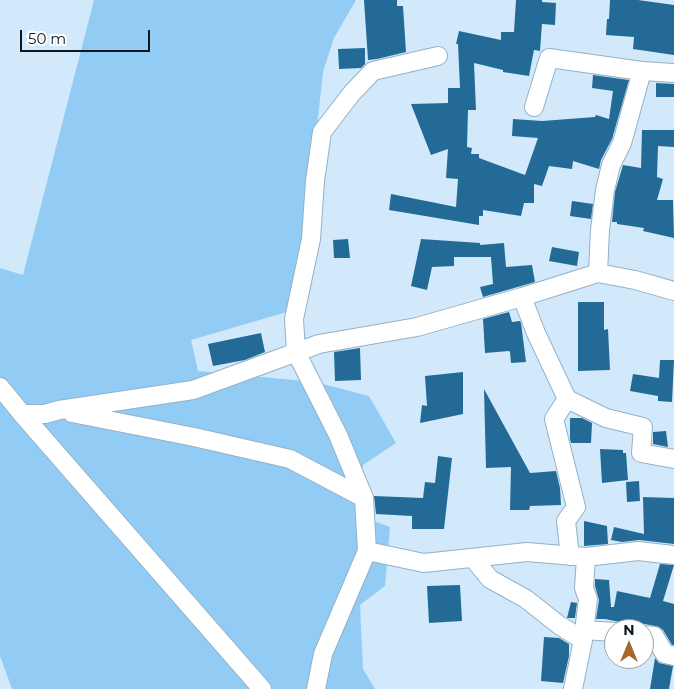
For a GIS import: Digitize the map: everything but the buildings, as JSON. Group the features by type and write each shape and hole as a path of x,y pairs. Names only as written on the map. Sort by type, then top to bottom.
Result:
{"street":[{"path":"316,689 323,654 366,551 364,498 338,435 296,352 294,318 311,239 315,180 322,132 352,93 373,71 438,56"},
{"path":"534,107 549,58 642,71 674,73"},
{"path":"598,273 600,230 605,190 611,165 622,143 642,71"},
{"path":"22,414 45,414 59,410 193,390 319,344 417,327 598,273 635,280 674,291"},
{"path":"522,297 536,334 567,400 606,418 643,427 642,453 674,458"},
{"path":"0,386 22,414 262,689"},
{"path":"567,400 554,419 576,507 566,521 578,556 588,599 573,689"},
{"path":"59,410 194,437 290,459 364,498"},
{"path":"366,551 424,563 526,552 578,556 638,551 674,555"},
{"path":"473,558 490,579 526,599 559,625 583,635 604,633"},
{"path":"654,636 665,654 674,656"}],"shaded area":[{"path":"94,0 356,0 334,38 323,72 297,309 191,340 198,371 315,382 369,396 396,443 363,465 357,515 390,527 385,586 360,605 363,669 375,689 12,689 0,656 0,268 23,275"}]}
